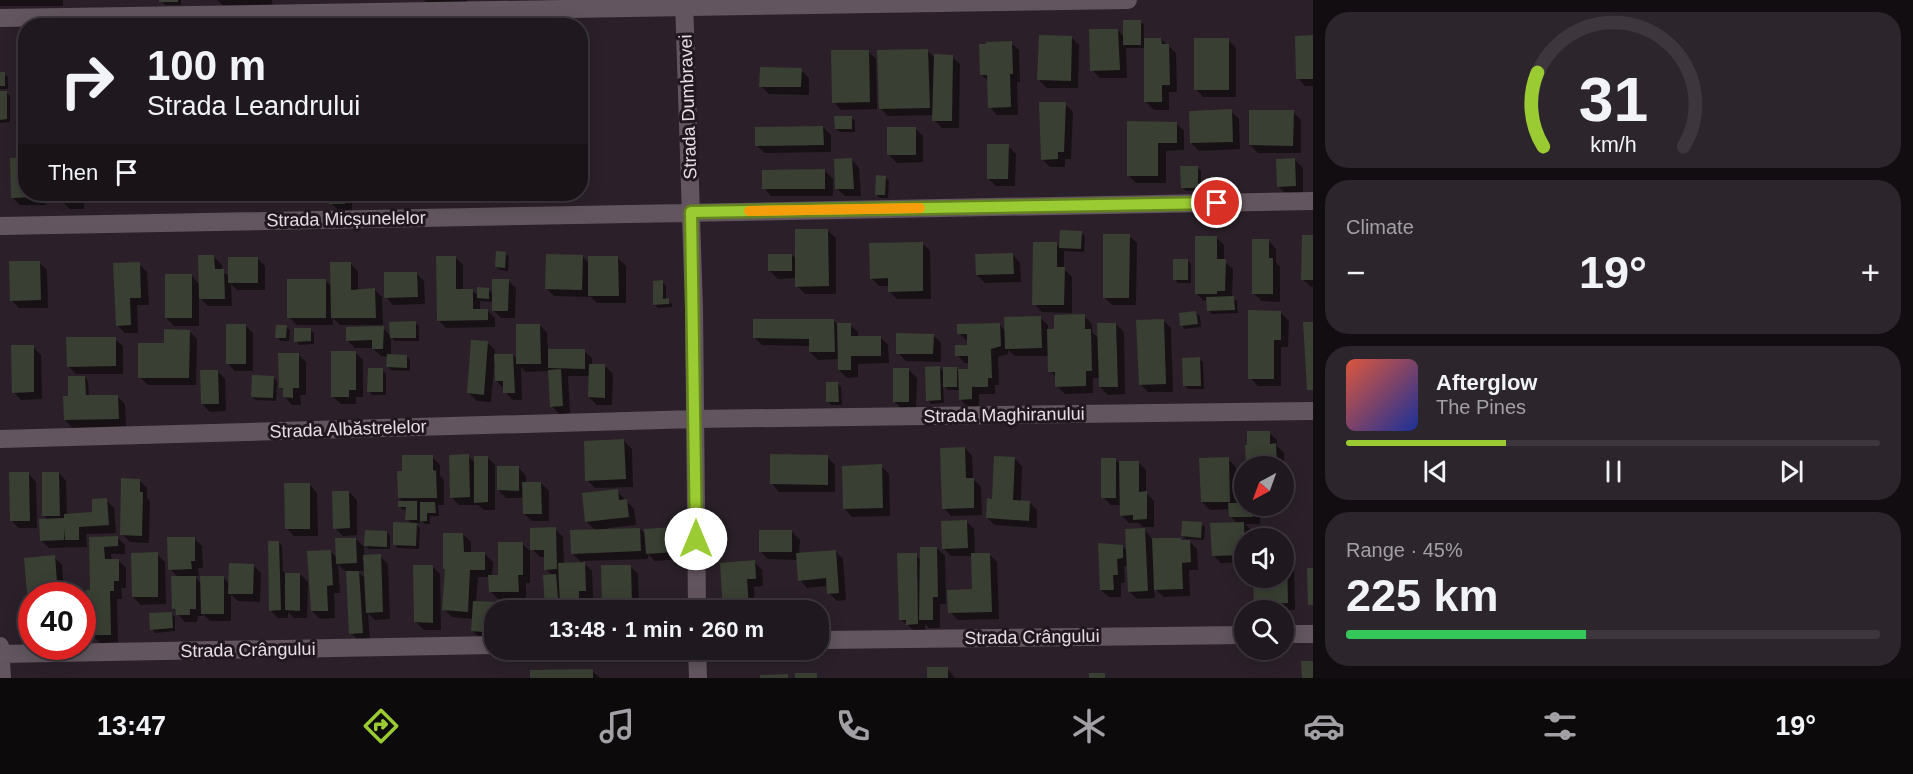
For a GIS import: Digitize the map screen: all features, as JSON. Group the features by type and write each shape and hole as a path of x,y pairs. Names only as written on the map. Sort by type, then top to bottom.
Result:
{"street":[{"path":"0,18 684,4 1128,0"},
{"name":"Strada Dumbravei","path":"684,4 691,212 697,600"},
{"name":"Strada Micșunelelor","path":"0,226 1313,201"},
{"name":"Strada Maghiranului","path":"695,419 1313,411"},
{"name":"Strada Albăstrelelor","path":"0,439 695,419"},
{"name":"Strada Crângului","path":"829,640 1234,634"},
{"path":"1294,634 1313,634"},
{"name":"Strada Crângului","path":"1,654 484,645"},
{"path":"0,646 2,678"},
{"path":"697,660 698,678"}],"building":[{"path":"159,0 178,0 178,2 159,2"},
{"path":"1123,20 1141,20 1141,45 1123,45"},
{"path":"1089,29 1118,29 1120,70 1090,71"},
{"path":"1039,35 1072,36 1071,81 1037,80"},
{"path":"1313,35 1313,79 1296,79 1295,36"},
{"path":"1144,38 1161,38 1162,44 1169,44 1170,85 1162,85 1162,102 1144,102"},
{"path":"1194,38 1229,38 1229,90 1194,90"},
{"path":"1012,41 1011,107 988,108 987,75 980,75 979,44"},
{"path":"928,49 930,108 879,109 877,50"},
{"path":"831,50 869,50 870,102 832,103"},
{"path":"934,54 953,55 952,121 932,121"},
{"path":"760,67 802,68 801,87 759,87"},
{"path":"0,72 5,72 5,86 0,86"},
{"path":"0,91 7,91 7,119 0,120"},
{"path":"1039,102 1066,102 1064,152 1058,152 1058,159 1041,160"},
{"path":"1232,109 1233,142 1190,143 1189,111"},
{"path":"1249,110 1294,110 1293,146 1249,145"},
{"path":"834,116 852,116 852,129 835,129"},
{"path":"1127,121 1177,122 1177,143 1158,143 1158,176 1127,176"},
{"path":"823,126 824,145 755,146 755,127"},
{"path":"887,127 916,127 916,155 887,155"},
{"path":"987,144 1009,144 1008,179 987,179"},
{"path":"10,158 18,158 18,198 11,198"},
{"path":"852,158 854,189 835,189 834,159"},
{"path":"1295,158 1296,186 1277,187 1276,159"},
{"path":"1180,166 1198,166 1198,188 1181,188"},
{"path":"825,169 825,189 762,189 762,170"},
{"path":"876,175 886,176 885,195 875,195"},
{"path":"329,201 345,201 345,204 329,204"},
{"path":"795,229 828,229 829,286 795,287"},
{"path":"1060,230 1082,231 1081,249 1059,248"},
{"path":"1103,234 1130,234 1129,298 1103,298"},
{"path":"1302,235 1313,235 1313,280 1301,280"},
{"path":"1195,236 1217,236 1217,259 1226,259 1225,291 1217,291 1217,294 1195,294"},
{"path":"1252,239 1269,239 1269,258 1273,258 1273,294 1252,294"},
{"path":"923,242 923,291 888,292 888,278 870,279 869,243"},
{"path":"1033,242 1057,242 1057,267 1065,267 1064,305 1032,305"},
{"path":"496,251 506,252 505,268 495,267"},
{"path":"1013,253 1014,274 976,275 975,254"},
{"path":"546,254 583,255 582,290 545,289"},
{"path":"768,254 792,254 792,271 768,271"},
{"path":"198,255 214,255 215,269 224,269 225,299 199,299"},
{"path":"436,256 456,256 456,289 473,289 473,309 488,309 488,320 437,321"},
{"path":"588,256 618,256 619,296 588,296"},
{"path":"228,257 258,257 258,283 228,283"},
{"path":"1173,259 1188,259 1188,280 1173,280"},
{"path":"9,261 40,261 41,300 10,301"},
{"path":"140,262 141,298 130,298 131,325 116,326 113,263"},
{"path":"330,262 351,262 351,290 375,288 376,318 331,318"},
{"path":"384,272 417,272 418,297 384,298"},
{"path":"165,274 192,274 192,318 165,318"},
{"path":"287,279 326,279 326,318 287,318"},
{"path":"492,279 509,279 508,311 492,311"},
{"path":"663,280 663,299 669,298 669,304 653,305 653,281"},
{"path":"477,287 489,288 489,299 477,298"},
{"path":"1234,296 1235,310 1207,311 1206,297"},
{"path":"1248,310 1281,311 1281,340 1274,340 1274,379 1248,379"},
{"path":"1196,311 1198,324 1180,326 1179,313"},
{"path":"1085,314 1085,329 1091,329 1092,371 1086,371 1086,386 1055,387 1055,372 1048,372 1047,329 1054,329 1054,315"},
{"path":"1041,316 1042,348 1005,349 1004,317"},
{"path":"753,319 834,319 835,352 809,352 809,339 753,338"},
{"path":"1164,319 1166,384 1139,385 1136,320"},
{"path":"416,321 416,338 390,338 389,322"},
{"path":"1303,322 1313,322 1313,390 1307,390"},
{"path":"837,323 851,323 851,336 881,336 881,356 851,356 851,370 838,370"},
{"path":"1000,323 1001,346 991,349 992,378 988,378 988,387 972,387 972,399 959,400 958,369 968,369 968,356 955,356 955,345 967,345 967,334 957,334 957,324"},
{"path":"1097,323 1116,323 1118,387 1099,387"},
{"path":"226,324 246,324 246,364 226,364"},
{"path":"516,324 540,324 541,364 516,364"},
{"path":"276,325 287,325 286,338 275,338"},
{"path":"384,326 383,349 372,349 372,340 346,341 346,327"},
{"path":"294,328 311,328 311,341 294,342"},
{"path":"164,329 190,330 189,378 138,378 138,343 164,343"},
{"path":"896,333 934,334 933,354 896,354"},
{"path":"66,337 116,337 116,366 67,367"},
{"path":"471,340 488,341 484,395 467,393"},
{"path":"11,345 34,345 34,392 12,393"},
{"path":"548,349 585,349 585,369 548,368"},
{"path":"331,351 356,351 356,390 349,390 349,397 331,397"},
{"path":"278,353 299,353 299,388 293,388 293,398 283,397 283,388 279,388"},
{"path":"387,354 407,355 407,368 386,367"},
{"path":"494,354 513,354 515,393 503,393 503,381 495,381"},
{"path":"1200,357 1201,386 1183,386 1182,358"},
{"path":"589,364 605,364 605,398 588,397"},
{"path":"940,366 941,400 926,401 925,367"},
{"path":"943,367 957,367 957,387 943,387"},
{"path":"368,368 383,368 383,392 367,392"},
{"path":"893,368 909,368 909,402 893,402"},
{"path":"561,369 563,406 550,407 548,370"},
{"path":"200,370 218,370 219,404 201,404"},
{"path":"252,375 274,376 273,398 251,397"},
{"path":"68,376 85,376 86,395 118,395 119,419 64,420 63,396 68,396"},
{"path":"826,382 838,382 839,402 826,402"},
{"path":"1247,431 1270,431 1270,444 1276,443 1277,456 1246,456 1245,445 1247,445"},
{"path":"624,439 626,479 585,481 584,441"},
{"path":"965,447 966,478 974,478 974,508 942,509 940,448"},
{"path":"469,454 470,497 450,498 449,455"},
{"path":"770,454 828,455 828,485 770,484"},
{"path":"402,455 433,455 437,498 398,498 397,471 402,471"},
{"path":"474,456 488,456 488,502 474,503"},
{"path":"994,456 1015,457 1013,500 1030,501 1029,521 986,518 987,498 992,499"},
{"path":"1229,457 1230,502 1201,502 1199,458"},
{"path":"1101,458 1116,458 1116,498 1101,498"},
{"path":"1119,461 1139,461 1139,492 1147,491 1147,519 1133,520 1133,515 1120,516"},
{"path":"882,464 883,508 843,509 842,466"},
{"path":"497,466 519,466 519,491 497,490"},
{"path":"9,472 29,472 30,521 10,521"},
{"path":"42,472 59,472 60,516 42,516"},
{"path":"121,478 140,479 140,492 143,492 142,536 120,535"},
{"path":"522,482 541,482 542,514 523,514"},
{"path":"284,483 310,483 310,529 285,529"},
{"path":"618,489 619,500 627,499 629,517 585,522 582,493"},
{"path":"332,491 349,491 350,528 333,529"},
{"path":"107,498 109,525 79,527 79,540 65,540 65,528 64,540 40,541 39,519 64,518 64,514 92,512 92,499"},
{"path":"398,501 417,501 417,520 405,520 406,507 398,507"},
{"path":"420,502 435,502 436,513 427,513 427,521 420,521"},
{"path":"1228,503 1234,503 1234,516 1253,517 1229,517"},
{"path":"967,520 968,548 942,549 941,521"},
{"path":"1182,521 1202,522 1201,538 1181,536"},
{"path":"393,522 417,523 416,546 393,545"},
{"path":"1244,522 1244,528 1234,528 1234,555 1212,556 1210,523"},
{"path":"556,527 557,569 544,570 544,550 530,550 530,528"},
{"path":"672,527 674,552 646,554 644,529"},
{"path":"640,528 641,551 571,554 570,530"},
{"path":"1145,528 1148,591 1128,592 1125,529"},
{"path":"365,530 387,531 387,547 364,546"},
{"path":"759,530 792,530 792,552 759,552"},
{"path":"443,533 463,533 464,552 485,552 485,570 470,570 468,612 442,610 445,569 443,569"},
{"path":"118,536 118,546 104,547 105,559 119,559 119,581 114,581 114,591 110,591 111,635 96,635 96,582 90,582 89,537"},
{"path":"167,537 195,537 195,561 191,561 192,569 168,570"},
{"path":"335,538 356,538 357,563 336,564"},
{"path":"1152,538 1190,540 1191,562 1182,563 1183,589 1154,590"},
{"path":"268,541 279,541 281,610 269,611"},
{"path":"498,542 523,542 523,575 518,575 519,592 489,592 488,575 498,575"},
{"path":"1098,543 1123,545 1123,558 1117,559 1118,575 1113,575 1114,590 1100,590"},
{"path":"920,547 937,547 938,597 933,597 933,620 919,620"},
{"path":"331,550 333,585 327,586 328,611 311,611 307,551"},
{"path":"836,550 839,593 827,594 826,578 798,581 796,553"},
{"path":"158,552 158,597 132,597 131,553"},
{"path":"897,553 917,553 918,624 906,625 906,620 899,620"},
{"path":"971,553 990,553 992,612 948,613 947,590 972,589"},
{"path":"381,554 383,612 366,613 363,555"},
{"path":"55,555 57,582 26,582 24,558"},
{"path":"755,560 756,579 747,579 748,600 722,600 720,563"},
{"path":"585,562 586,591 579,591 579,600 560,600 558,563"},
{"path":"229,563 254,564 253,594 228,594"},
{"path":"413,565 433,565 433,623 414,622"},
{"path":"601,565 631,565 632,600 602,600"},
{"path":"1307,568 1313,568 1313,605 1308,605"},
{"path":"346,571 359,571 363,633 349,634"},
{"path":"285,573 300,573 300,611 285,610"},
{"path":"556,574 558,600 544,600 543,575"},
{"path":"171,576 196,576 196,609 190,609 190,615 176,615 175,609 172,609"},
{"path":"200,576 224,576 224,614 201,614"},
{"path":"1253,588 1288,588 1288,600 1254,600"},
{"path":"473,601 484,601 484,632 471,631"},
{"path":"172,612 173,628 150,630 149,613"},
{"path":"1301,661 1313,661 1313,678 1302,678"},
{"path":"927,667 948,667 948,678 927,678"},
{"path":"593,669 593,678 530,678 530,670"},
{"path":"795,673 817,673 817,678 795,678"},
{"path":"1089,673 1105,673 1105,678 1089,678"},
{"path":"788,674 788,678 760,678 760,675"}],"slow traffic":[{"path":"749,211 920,208"}],"route":[{"path":"696,539 691,212 1217,203"}]}
